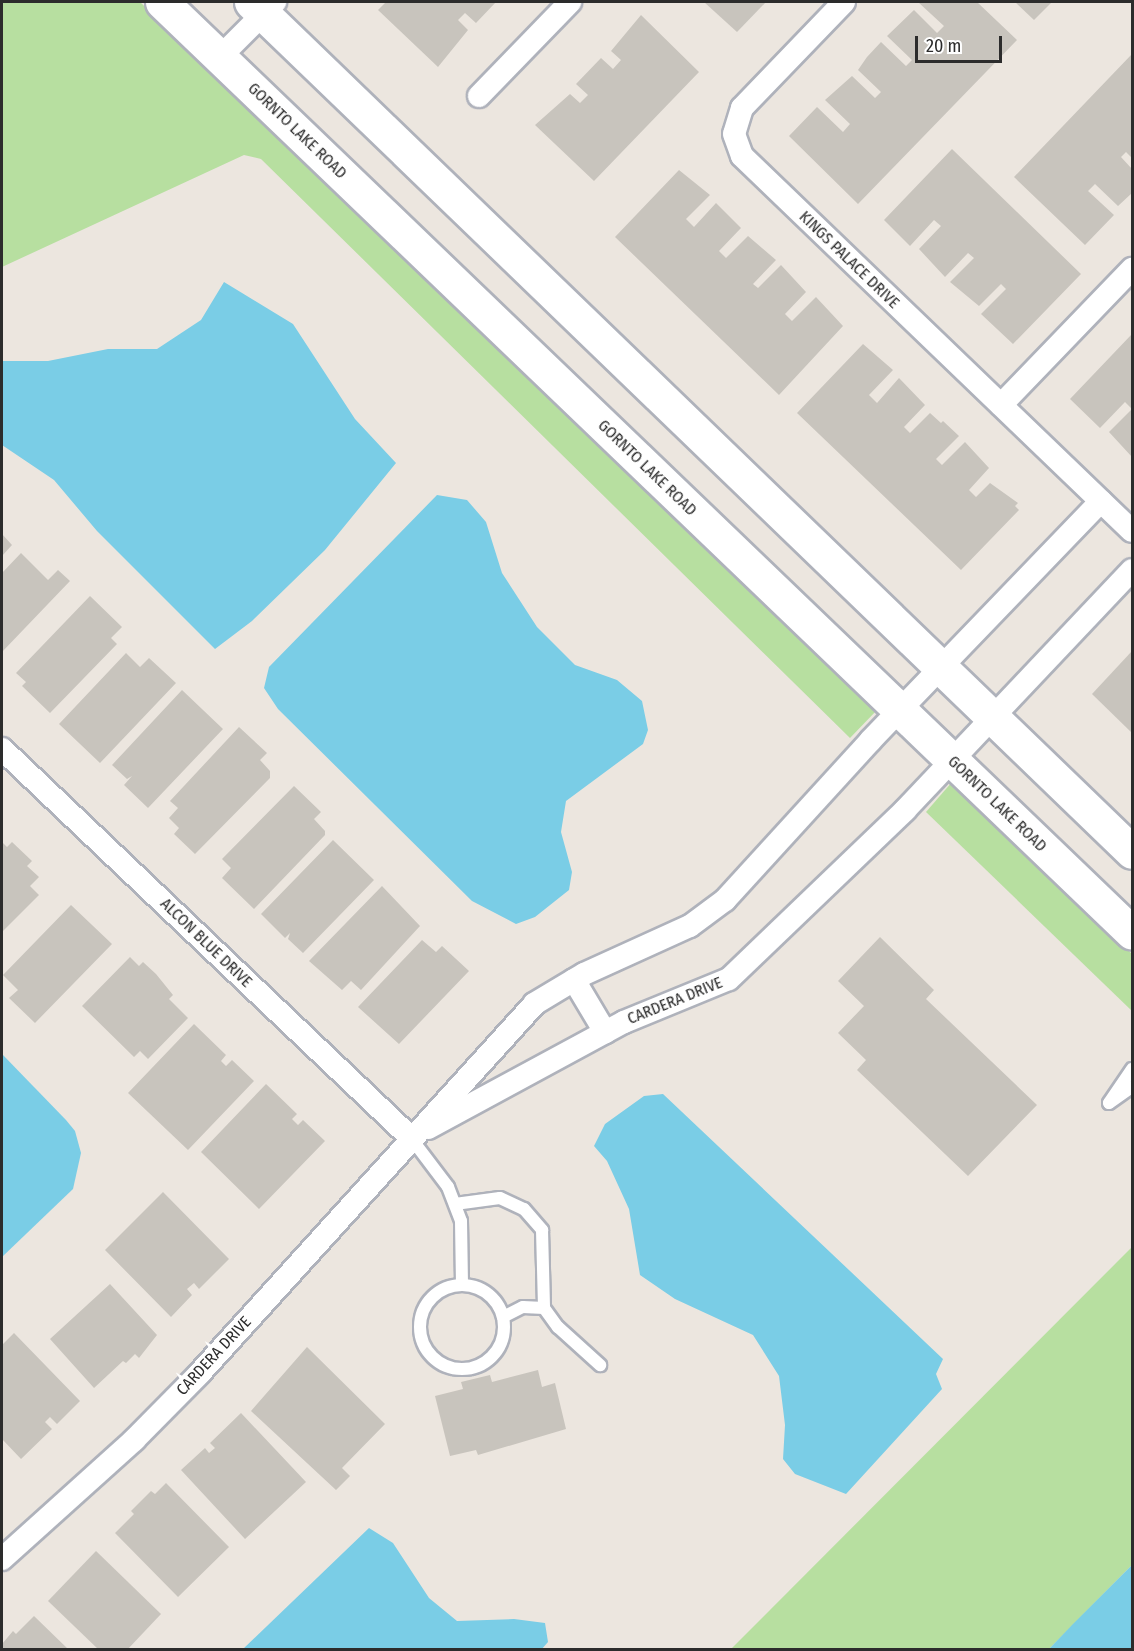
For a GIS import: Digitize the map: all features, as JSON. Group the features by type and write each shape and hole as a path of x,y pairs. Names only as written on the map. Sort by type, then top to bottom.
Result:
{"street":[{"name":"GORNTO LAKE ROAD","path":"162,2 1132,933"},
{"path":"479,96 570,2"},
{"name":"KINGS PALACE DRIVE","path":"844,2 742,108 734,134 742,156 1132,531"},
{"path":"220,57 263,6 940,669 1132,852"},
{"path":"1001,405 1132,269"},
{"path":"900,711 1101,501"},
{"path":"950,759 1132,570"},
{"name":"CARDERA DRIVE","path":"2,1558 134,1440 199,1374 534,1004 574,980 690,926 726,900 900,711"},
{"name":"ALCON BLUE DRIVE","path":"2,749 411,1138"},
{"name":"CARDERA DRIVE","path":"411,1138 605,1032 729,979 905,810 950,759"},
{"path":"574,980 605,1032"}],"lane":[{"path":"1132,1069 1109,1103 1132,1087"},
{"path":"411,1138 448,1187 461,1221 462,1285"},
{"path":"455,1204 500,1198 524,1209 542,1230 544,1308 558,1327 600,1365"},
{"path":"462,1285 488,1294 503,1317 501,1344 482,1364 455,1368 431,1355 420,1330 422,1317 437,1294 462,1285"},
{"path":"503,1317 523,1307 544,1308"}],"green space":[{"path":"2,2 140,2 877,710 850,738 261,159 244,155 2,267"},
{"path":"952,782 1132,954 1132,1011 926,812"},
{"path":"1132,1247 1132,1565 1049,1649 730,1650"}],"water":[{"path":"224,282 293,324 355,419 396,463 325,550 252,621 215,649 97,531 54,480 2,445 2,361 48,361 108,349 157,349 201,320"},
{"path":"437,495 467,500 486,522 502,573 537,627 575,665 617,680 642,701 648,730 643,744 566,801 561,832 572,872 569,890 535,917 516,924 472,901 278,709 264,688 269,667"},
{"path":"2,1054 75,1131 81,1153 73,1189 2,1257"},
{"path":"663,1094 943,1359 936,1374 942,1389 846,1494 795,1474 783,1459 785,1425 779,1376 753,1335 675,1299 640,1275 629,1209 607,1161 594,1146 605,1124 644,1096"},
{"path":"369,1528 393,1543 429,1598 457,1621 514,1619 545,1623 548,1642 541,1650 243,1649"},
{"path":"1132,1565 1132,1649 1049,1649 1073,1624"}],"building":[{"path":"386,2 496,2 476,23 465,13 458,20 468,30 438,67 378,10"},
{"path":"704,2 766,2 737,32"},
{"path":"918,2 977,2 1017,40 858,204 789,136 817,107 843,132 850,124 825,100 852,76 875,98 881,92 858,70 881,42 906,66 912,60 887,36 914,10 937,33 944,26"},
{"path":"1015,2 1052,2 1034,20"},
{"path":"641,15 699,72 594,181 535,125 570,94 580,103 588,95 576,84 601,58 613,69 621,60 611,51"},
{"path":"1132,54 1132,158 1126,152 1121,157 1132,169 1132,193 1118,206 1095,184 1088,191 1114,215 1085,245 1014,177"},
{"path":"952,149 1081,274 1013,344 981,314 1006,289 1001,284 979,306 950,282 974,258 968,253 945,277 919,249 941,226 934,220 910,246 884,220"},
{"path":"679,170 710,195 686,219 694,227 716,203 741,228 719,251 726,258 748,236 776,260 753,284 758,288 781,265 806,292 785,314 792,321 816,297 843,326 779,395 615,237"},
{"path":"1132,334 1132,409 1125,402 1100,428 1070,399"},
{"path":"863,344 893,370 869,395 877,403 899,378 925,405 904,427 910,433 930,413 941,423 943,421 959,436 936,459 942,465 965,442 989,468 969,490 976,497 990,483 1018,503 1015,506 1019,510 961,570 797,413"},
{"path":"1132,409 1132,457 1109,432"},
{"path":"2,534 12,545 2,556"},
{"path":"21,553 48,580 58,570 70,581 2,652 2,573"},
{"path":"90,596 122,627 111,638 117,644 50,713 22,686 26,682 16,673"},
{"path":"1132,651 1132,733 1092,694"},
{"path":"126,653 140,667 149,658 176,683 100,763 59,724"},
{"path":"182,690 223,729 148,808 124,785 132,776 127,779 112,765"},
{"path":"239,727 267,753 260,760 270,771 270,778 195,854 174,834 179,828 169,818 178,808 170,801"},
{"path":"294,786 321,812 314,819 325,831 325,835 254,909 222,878 231,868 222,859"},
{"path":"333,840 374,880 303,953 288,939 290,933 285,938 261,914"},
{"path":"2,842 7,847 12,842 32,861 27,866 39,877 30,886 39,895 2,932"},
{"path":"382,886 420,926 361,990 351,981 342,990 309,961"},
{"path":"71,905 112,944 35,1023 9,998 18,990 3,975"},
{"path":"880,937 934,990 926,999 1037,1105 968,1176 857,1070 866,1060 838,1033 864,1006 838,981"},
{"path":"422,940 436,952 442,946 469,971 399,1044 358,1007"},
{"path":"130,957 139,966 143,962 156,974 173,995 169,999 188,1018 148,1059 140,1051 134,1057 82,1006"},
{"path":"194,1024 226,1055 221,1061 226,1066 232,1060 254,1081 188,1150 128,1093"},
{"path":"266,1084 297,1114 292,1119 298,1125 303,1120 325,1141 259,1209 201,1152"},
{"path":"163,1192 229,1259 199,1289 194,1283 187,1289 192,1295 171,1317 105,1250"},
{"path":"110,1284 157,1335 139,1358 135,1354 126,1363 123,1361 94,1388 50,1339"},
{"path":"14,1333 80,1401 57,1424 50,1417 45,1422 52,1429 21,1459 2,1439 2,1345"},
{"path":"307,1347 385,1424 342,1468 350,1476 336,1490 251,1411"},
{"path":"538,1370 542,1387 555,1383 566,1429 478,1455 476,1450 450,1456 435,1396 463,1389 461,1382 490,1375 492,1382"},
{"path":"241,1413 306,1482 245,1539 181,1470 205,1448 209,1453 215,1448 210,1443"},
{"path":"166,1483 229,1547 178,1597 115,1533 134,1514 131,1511 151,1491 155,1494"},
{"path":"96,1551 161,1614 127,1650 99,1650 48,1601"},
{"path":"34,1616 69,1650 2,1650 2,1644 13,1631 16,1634"}]}
